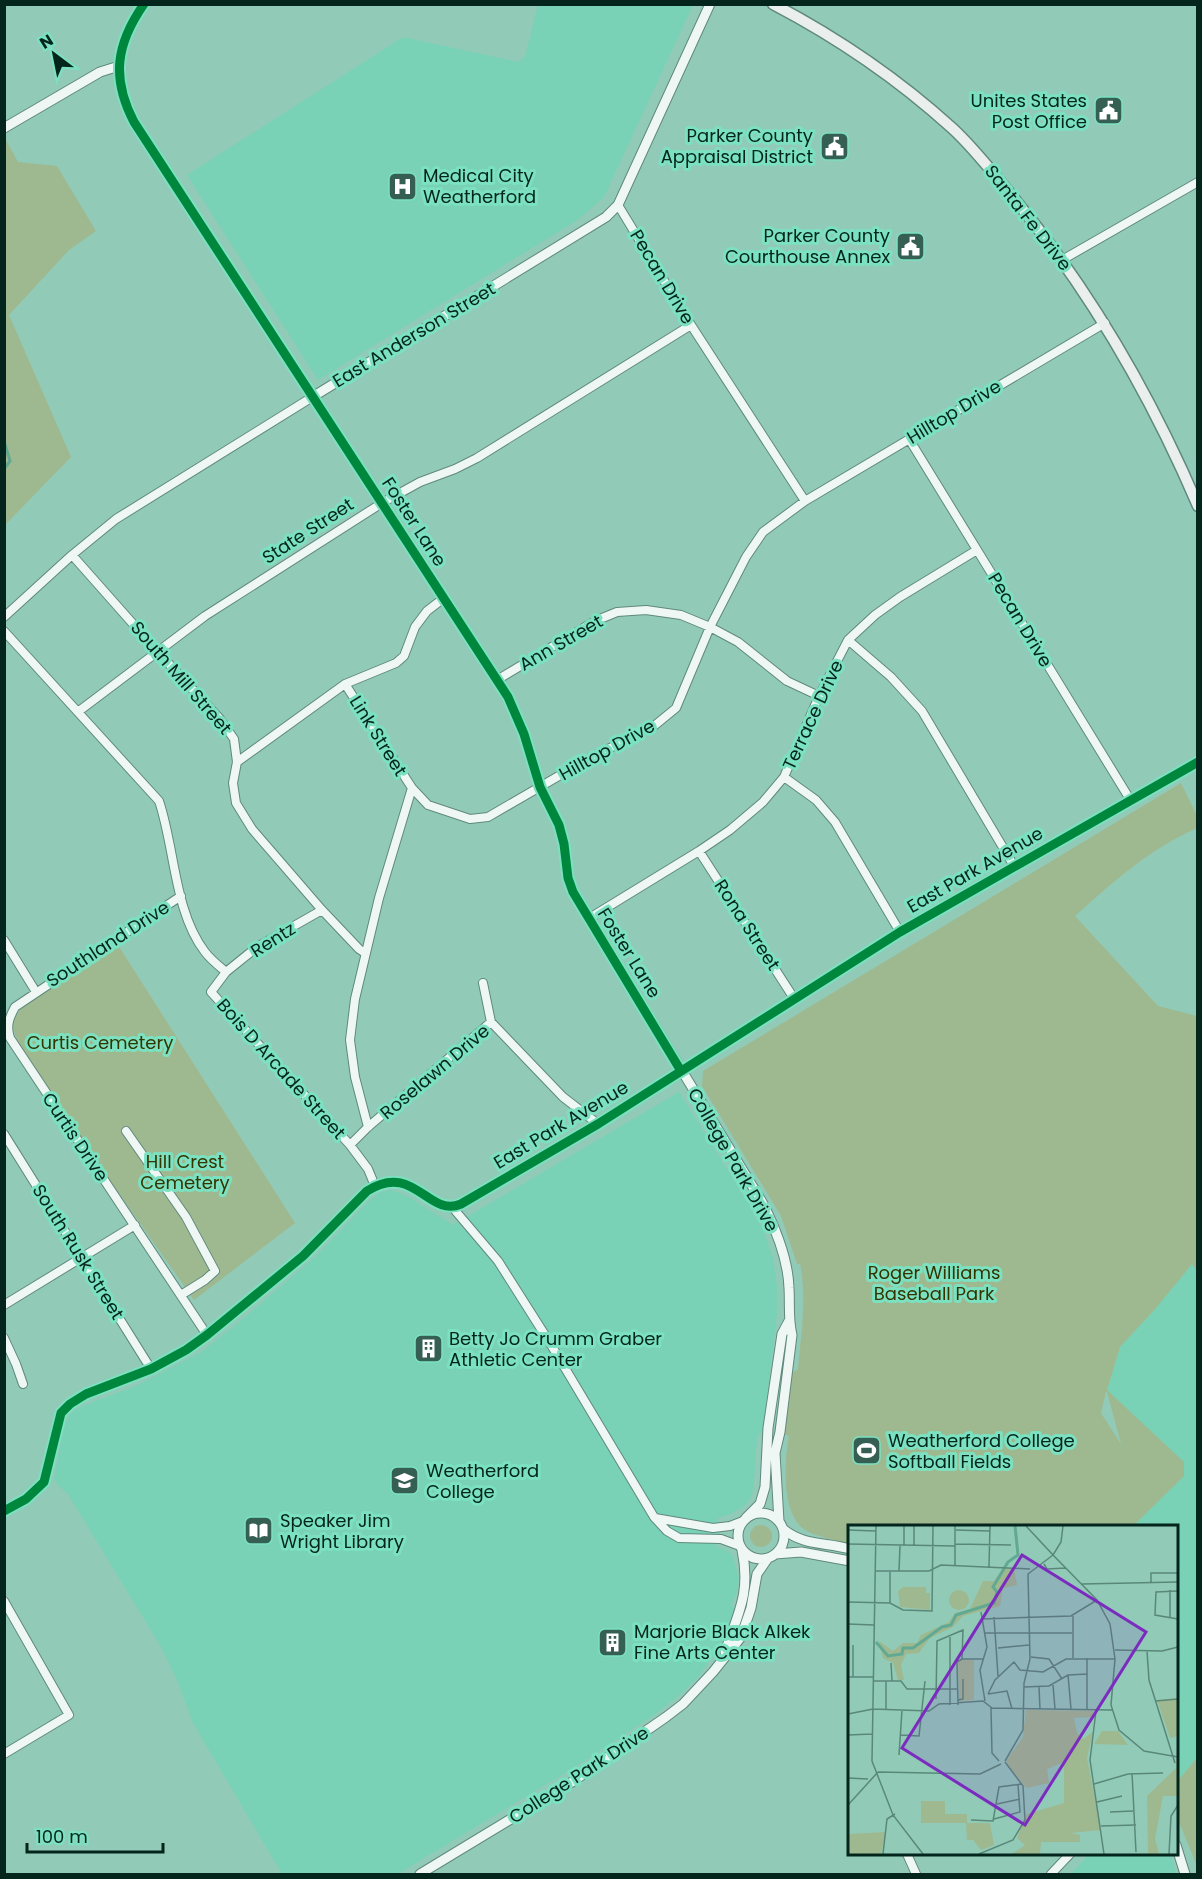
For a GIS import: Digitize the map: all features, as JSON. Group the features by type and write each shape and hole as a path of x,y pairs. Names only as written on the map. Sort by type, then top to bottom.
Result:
{"main road":[{"name":"Santa Fe Drive","path":"773,4 852,49 920,100 954,129 1018,203 1062,260 1105,323 1144,390 1186,476 1197,506"}],"street":[{"name":"Foster Lane","path":"144,4 124,43 118,66 120,84 134,122 497,680 516,715 540,787 559,825 568,878 573,891 681,1071"},
{"name":"East Anderson Street","path":"4,617 72,555 116,519 606,217 618,205 710,4"},
{"path":"4,128 100,72 118,66"},
{"path":"1062,260 1197,182"},
{"name":"Pecan Drive","path":"618,205 804,501"},
{"name":"Hilltop Drive","path":"412,788 428,805 470,819 488,818 588,759 654,726 676,708 710,627 746,557 763,532 804,501 1105,323"},
{"name":"State Street","path":"79,711 205,616 382,503 420,482 477,458 692,325"},
{"name":"Pecan Drive","path":"909,440 1131,801"},
{"name":"Terrace Drive","path":"588,919 699,851 730,830 763,802 784,777 819,696 848,640 875,615 900,597 977,550"},
{"name":"South Mill Street","path":"72,555 220,718 234,739 237,762 233,783 236,803 252,829 322,910 359,949 365,952"},
{"path":"237,762 345,684 396,663 404,656 415,627 427,611 444,598"},
{"name":"Ann Street","path":"497,680 579,630 617,612 646,610 681,615 710,627 738,642 786,681 819,696"},
{"name":"Bois D Arcade Street","path":"4,631 159,801 190,926 205,952 226,972 211,992 350,1145 368,1169 375,1186"},
{"path":"848,640 891,677 922,711 1014,866"},
{"name":"Link Street","path":"345,684 412,788"},
{"name":"East Park Avenue","path":"453,1208 598,1124 900,932 1197,762"},
{"path":"784,777 816,801 835,822 900,932"},
{"path":"368,1127 355,1077 350,1040 355,999 379,897 412,788"},
{"name":"Rona Street","path":"699,851 795,1000"},
{"name":"Southland Drive","path":"36,992 181,896"},
{"name":"Rentz","path":"226,972 257,947 322,910"},
{"path":"4,940 36,992"},
{"path":"483,983 491,1022"},
{"name":"Curtis Drive","path":"36,992 15,1007 9,1018 7,1029 10,1038 207,1335"},
{"name":"Roselawn Drive","path":"350,1145 491,1022 563,1097 598,1124"},
{"name":"College Park Drive","path":"681,1071 762,1202 782,1248 788,1276 789,1321 792,1335 780,1432 775,1453 781,1525"},
{"path":"126,1131 186,1217 215,1271 181,1295"},
{"name":"South Rusk Street","path":"4,1134 151,1369"},
{"path":"4,1511 26,1499 44,1482 61,1413 70,1404 86,1394 151,1369 186,1350 303,1256 367,1191 375,1186 394,1181 413,1186 434,1200 453,1208 498,1261 654,1517 668,1531 679,1538 722,1539 758,1559 801,1552 848,1561"},
{"path":"4,1305 135,1225"},
{"name":"College Park Drive","path":"745,1519 760,1504 765,1487 768,1428 782,1334 789,1321"},
{"path":"4,1338 23,1384"},
{"path":"654,1517 713,1528 730,1526 752,1514 766,1513 773,1516 801,1540 848,1549"},
{"path":"741,1548 737,1536 738,1529 745,1519"},
{"path":"771,1556 782,1547 784,1540 781,1525"},
{"name":"College Park Drive","path":"724,1657 745,1595 746,1569 741,1548"},
{"name":"College Park Drive","path":"420,1875 572,1782 683,1704 741,1637 751,1608 757,1574 771,1556"},
{"path":"4,1601 69,1715 4,1754"},
{"path":"1178,1852 1185,1875"},
{"path":"909,1855 916,1875"},
{"path":"1051,1875 1069,1855"}],"shaded area":[{"name":"Medical City Weatherford","path":"538,5 693,5 604,197 579,219 318,380 187,175 403,37 518,62 525,57"},
{"name":"Weatherford College","path":"679,1092 764,1232 773,1258 777,1286 777,1314 763,1430 757,1436 752,1496 743,1507 718,1518 720,1533 716,1547 726,1550 733,1556 739,1579 732,1604 735,1611 725,1636 698,1677 654,1715 580,1764 398,1874 282,1874 193,1723 177,1680 161,1647 68,1494 54,1479 64,1426 71,1413 80,1407 138,1385 201,1352 316,1256 368,1202 381,1192 392,1190 407,1196 453,1225"},
{"path":"1193,1263 1198,1271 1198,1757 1178,1781 1178,1525 1134,1525 1184,1476 1107,1390 1120,1347"},
{"path":"1088,1855 1171,1855 1176,1874 1071,1874"}],"green space":[{"path":"5,138 18,162 57,166 96,231 69,250 9,315 71,457 5,525"},
{"name":"Roger Williams Baseball Park","path":"1181,783 1197,816 1197,828 1148,856 1118,878 1075,916 1158,1006 1197,1016 1197,1271 1192,1264 1120,1347 1107,1390 1184,1462 1184,1476 1134,1525 848,1525 848,1544 805,1530 797,1522 788,1500 786,1459 789,1436 784,1432 792,1373 798,1369 801,1343 803,1304 800,1264 797,1264 781,1216 702,1086 703,1071","holes":["1106,1392 1107,1392 1121,1444 1101,1413"]},
{"path":"118,945 295,1223 194,1300 92,1155 18,1042 14,1032 15,1019 24,1006"},
{"path":"761,1525 769,1528 772,1536 769,1544 761,1547 753,1544 750,1536 753,1528"},
{"path":"1197,1758 1197,1866 1178,1819 1178,1781"}],"waterway":[{"path":"4,441 10,461 4,469"}],"cycle path":[{"path":"144,4 127,33 120,62 122,91 134,122 508,697 524,734 540,787 559,825 568,878 573,892 681,1071"},
{"path":"4,1511 26,1499 44,1482 61,1413 70,1404 86,1394 151,1369 186,1350 207,1335 303,1256 367,1191 383,1184 397,1182 409,1186 439,1204 449,1206 461,1204 598,1124 900,932 1198,762"}],"place":[{"name":"Unites States Post Office","path":"1108,111"},
{"name":"Parker County Appraisal District","path":"834,146"},
{"name":"Medical City Weatherford","path":"402,186"},
{"name":"Parker County Courthouse Annex","path":"911,246"},
{"name":"Betty Jo Crumm Graber Athletic Center","path":"428,1349"},
{"name":"Weatherford College Softball Fields","path":"867,1451"},
{"name":"Weatherford College","path":"405,1481"},
{"name":"Speaker Jim Wright Library","path":"259,1531"},
{"name":"Marjorie Black Alkek Fine Arts Center","path":"613,1642"}],"park label":[{"name":"Curtis Cemetery","path":"100,1043"},
{"name":"Hill Crest Cemetery","path":"185,1172"}]}
